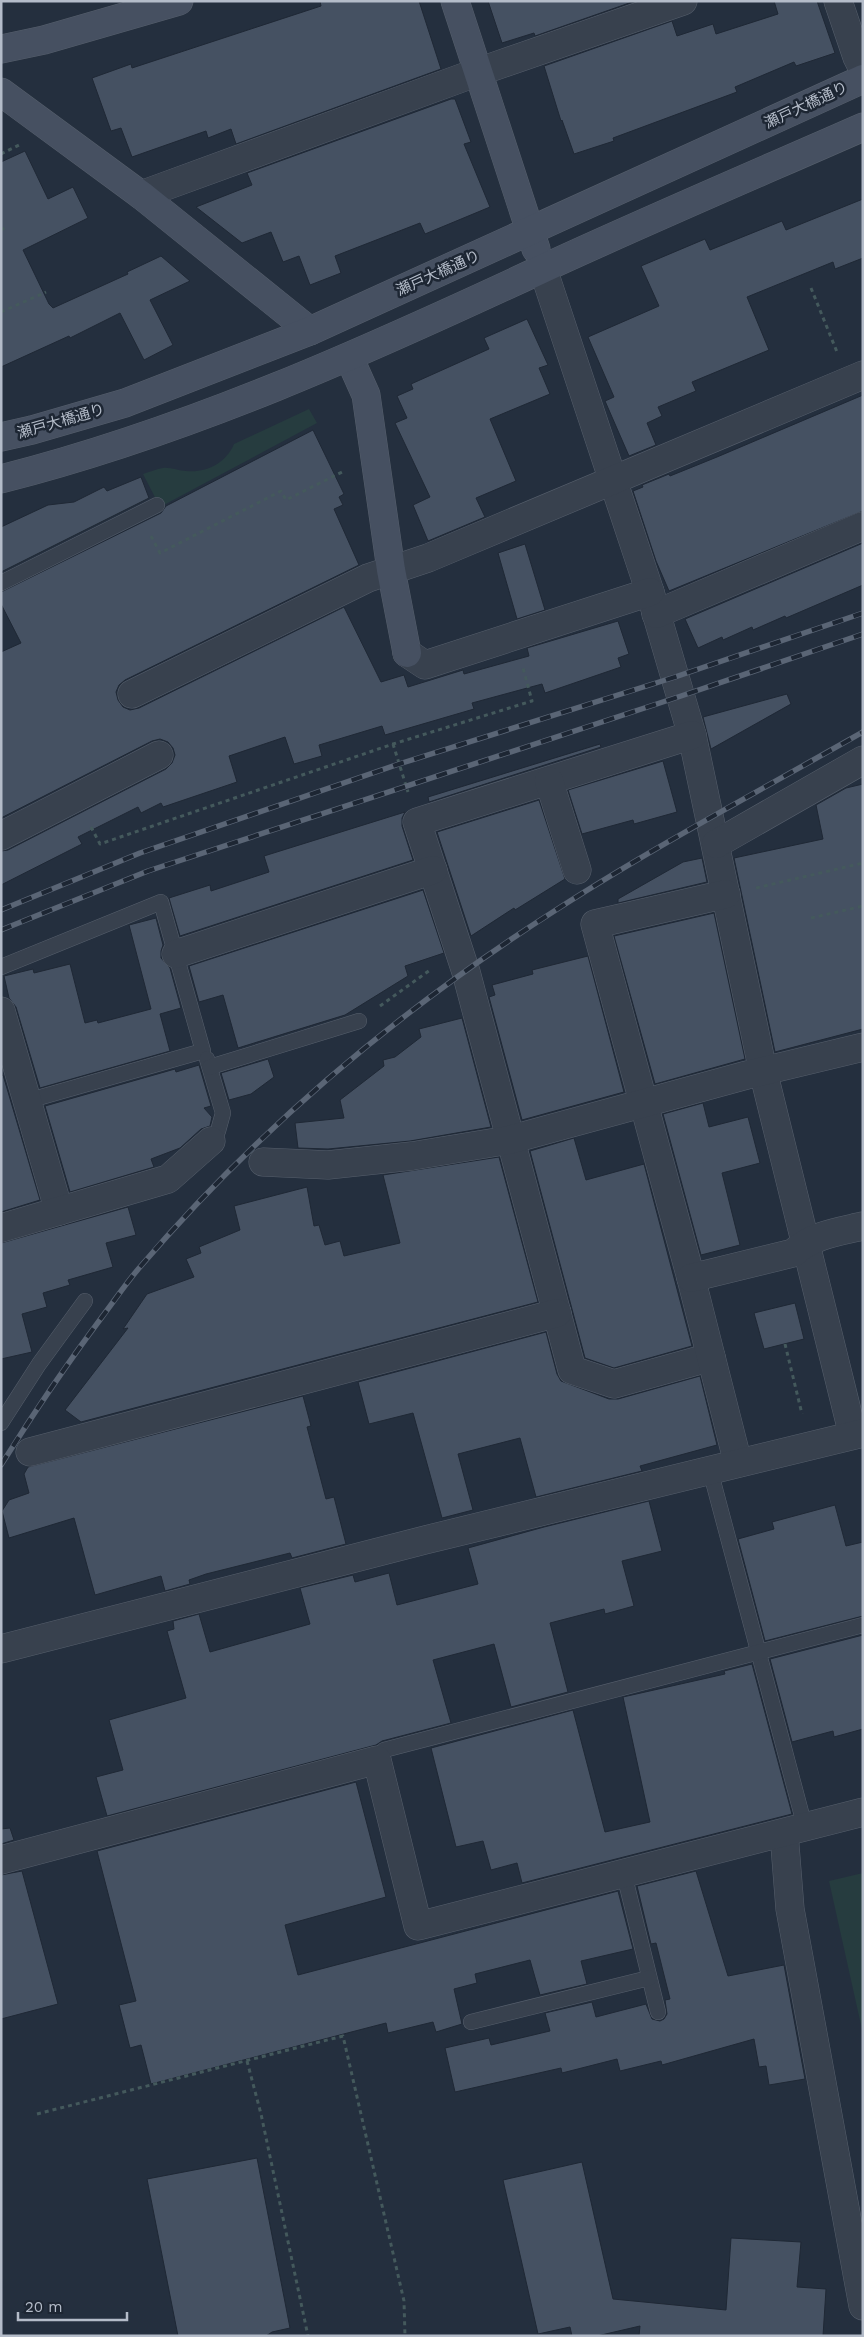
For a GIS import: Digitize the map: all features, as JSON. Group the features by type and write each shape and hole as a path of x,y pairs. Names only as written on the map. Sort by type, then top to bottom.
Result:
{"street":[{"path":"1,48 44,40 179,1"},
{"path":"1,1649 416,1543 858,1434 805,1242 764,1070 692,735 653,603 455,1"},
{"path":"141,195 478,72 683,1"},
{"path":"838,1 863,69"},
{"name":"瀬戸大橋通り","path":"1,437 125,403 310,331 531,232 863,79"},
{"path":"1,92 141,195 310,331"},
{"path":"1,479 148,436 250,399 349,357 863,127"},
{"path":"349,357 366,395 391,570 407,653 424,665 514,636 653,603 863,526"},
{"path":"132,694 368,578 428,558 611,479 856,378"},
{"path":"692,735 549,782 417,822 459,949 572,1370 614,1384 711,1357"},
{"path":"1,836 159,755"},
{"path":"716,844 863,760"},
{"path":"549,782 577,870"},
{"path":"176,954 433,870"},
{"path":"726,894 595,924 691,1278 738,1464"},
{"path":"1,1011 59,1211"},
{"path":"262,1162 328,1165 412,1156 510,1140 764,1070 863,1046"},
{"path":"1,1228 168,1179 211,1141"},
{"path":"691,1278 793,1253 805,1242 815,1238 863,1226"},
{"path":"30,1452 557,1314"},
{"path":"1,1860 378,1760 418,1926 863,1812"},
{"path":"795,1830 790,1909 863,2306"}],"lane":[{"path":"1,583 157,504"},
{"path":"1,967 161,902 203,1051 210,1066 223,1113 218,1131 211,1141"},
{"path":"210,1066 359,1021"},
{"path":"27,1100 203,1051"},
{"path":"1,1423 39,1364 85,1301"},
{"path":"710,1470 760,1652 795,1830"},
{"path":"378,1760 384,1750 863,1625"},
{"path":"624,1874 658,2012"},
{"path":"471,2022 649,1978"}],"path":[{"path":"1,230 7,227"},
{"path":"811,288 856,378"},
{"path":"1,312 46,292"},
{"path":"139,513 160,553 281,490 286,500 375,456"},
{"path":"76,797 100,844 393,744 532,701 514,636"},
{"path":"393,744 417,822"},
{"path":"726,894 863,864"},
{"path":"812,918 863,906"},
{"path":"359,1021 459,949"},
{"path":"784,1344 804,1421"},
{"path":"37,2114 343,2036 404,2301 405,2336"},
{"path":"247,2061 261,2114 308,2336"}],"green space":[{"path":"309,409 317,423 160,507 143,474 163,468 194,471 208,468 226,457 234,444"},
{"path":"863,1873 863,2034 829,1881"}],"building":[{"path":"320,1 419,1 441,69 236,144 231,129 208,138 206,131 132,157 121,128 111,131 92,78 131,64 132,68 321,6"},
{"path":"488,1 635,1 535,36 534,33 502,43"},
{"path":"774,1 817,1 835,53 796,66 794,62 735,87 737,92 613,138 614,141 574,154 561,121 544,66 672,21 677,36 713,24 716,34 778,14"},
{"path":"455,99 471,142 464,144 490,207 425,234 420,223 335,256 341,273 310,285 299,256 283,262 271,232 242,243 196,207 252,185 247,173"},
{"path":"25,151 48,199 73,187 88,218 23,250 49,304 53,308 128,274 127,272 161,256 190,281 150,300 173,345 144,360 120,313 70,338 69,336 1,367 1,162"},
{"path":"863,199 863,258 835,269 833,262 747,297 769,350 692,382 696,391 658,407 662,416 647,423 656,445 629,456 605,401 614,397 588,337 659,306 641,266 705,239 710,250 782,221 786,230"},
{"path":"527,319 548,365 539,368 550,394 490,419 516,481 476,498 485,517 428,541 413,505 430,497 395,423 407,418 397,396 413,389 411,384 489,349 484,338"},
{"path":"863,395 863,511 669,591 656,561 633,491 643,487 642,485 717,457"},
{"path":"313,430 344,494 339,497 343,505 334,509 359,565 125,680 119,685 116,692 118,700 123,707 130,710 139,708 344,607 381,682 404,675 408,687 463,670 464,674 529,656 527,648 618,621 629,654 618,658 621,667 545,693 542,684 472,703 474,709 385,735 382,726 319,745 322,756 294,764 285,737 229,756 237,782 163,807 161,803 141,813 138,807 78,837 82,844 1,885 1,851 8,850 166,769 172,763 175,755 173,748 168,742 160,739 152,741 1,818 1,652 21,643 1,604 1,592 161,513 166,506"},
{"path":"141,477 149,498 1,572 1,527 48,505 74,502 104,487 107,491"},
{"path":"863,543 863,585 786,618 785,616 753,630 752,627 723,640 722,637 698,648 685,619"},
{"path":"525,544 545,610 517,619 498,553"},
{"path":"787,694 791,704 711,749 703,717"},
{"path":"600,744 601,747 429,802 428,797"},
{"path":"663,761 677,812 634,824 633,820 582,834 568,790"},
{"path":"863,784 863,1029 775,1052 734,858 823,839 816,805 846,788"},
{"path":"539,800 565,879 515,910 514,908 471,936 437,832"},
{"path":"405,812 402,818 402,826 413,860 180,936 169,898 210,885 211,891 269,872 264,856"},
{"path":"702,858 707,882 618,903 618,899 683,862"},
{"path":"423,890 444,953 405,966 408,976 345,1015 238,1048 223,995 199,1002 189,966"},
{"path":"714,913 745,1059 655,1084 614,936"},
{"path":"156,918 163,945 161,958 170,968 181,1008 160,1014 170,1051 40,1088 16,1007 9,998 4,976 33,969 34,973 70,964 85,1023 97,1020 98,1023 151,1009 129,925"},
{"path":"588,956 624,1092 522,1120 489,997 495,995 492,985 533,974 532,970"},
{"path":"462,1018 491,1127 410,1141 328,1149 298,1148 295,1123 344,1118 340,1100 384,1066 383,1060 395,1057 421,1037 419,1029"},
{"path":"268,1059 274,1077 251,1094 229,1100 221,1073"},
{"path":"199,1065 211,1106 204,1108 212,1117 210,1126 201,1129 180,1148 151,1159 154,1167 70,1192 45,1106 175,1069 176,1072"},
{"path":"3,1075 40,1200 1,1212 1,1076"},
{"path":"703,1103 709,1127 748,1117 760,1163 722,1173 740,1245 701,1255 663,1114"},
{"path":"574,1138 586,1180 644,1164 692,1346 614,1368 585,1358 530,1151"},
{"path":"499,1157 538,1302 81,1422 65,1410 128,1328 123,1329 147,1294 194,1277 186,1259 201,1253 199,1247 240,1230 234,1206 307,1187 314,1226 319,1225 325,1245 340,1241 344,1256 400,1243 383,1175"},
{"path":"128,1207 136,1235 106,1243 113,1267 68,1280 70,1285 43,1293 47,1307 22,1314 32,1352 1,1359 1,1243"},
{"path":"795,1303 804,1339 764,1349 754,1313"},
{"path":"546,1332 557,1374 561,1381 609,1399 618,1399 700,1376 717,1445 640,1466 642,1471 536,1497 520,1438 458,1454 473,1510 442,1518 413,1413 369,1424 358,1382"},
{"path":"303,1396 311,1426 307,1427 326,1499 334,1497 346,1544 292,1558 290,1553 206,1574 189,1580 190,1584 165,1591 161,1576 95,1595 74,1518 9,1538 2,1511 9,1500 29,1493 24,1474 28,1467"},
{"path":"649,1501 662,1551 622,1561 634,1606 605,1614 604,1609 550,1623 568,1692 511,1707 494,1644 433,1660 451,1723 382,1741 376,1745 107,1816 96,1777 123,1770 109,1720 186,1698 167,1631 174,1629 173,1621 199,1614 210,1652 310,1624 300,1588 353,1575 355,1582 389,1573 397,1605 478,1584 468,1548"},
{"path":"835,1505 846,1546 863,1542 863,1616 765,1641 738,1539 774,1529 772,1522"},
{"path":"863,1635 863,1729 834,1737 833,1731 792,1742 770,1659"},
{"path":"752,1664 792,1814 522,1883 517,1863 491,1870 483,1841 456,1847 431,1748 573,1710 605,1832 650,1822 623,1697 725,1674 724,1671"},
{"path":"356,1782 386,1897 285,1925 298,1975 618,1891 633,1949 581,1961 587,1984 540,1995 530,1960 475,1974 477,1983 454,1989 462,2024 436,2032 433,2022 388,2033 386,2023 151,2084 141,2045 130,2048 119,2005 136,2001 97,1851"},
{"path":"10,1828 14,1840 1,1844 1,1829"},
{"path":"22,1871 58,2004 1,2019 1,1875"},
{"path":"696,1871 728,1976 784,1965 805,2079 769,2085 766,2066 759,2067 754,2039 662,2065 661,2061 620,2071 617,2059 562,2073 561,2068 455,2092 445,2048 489,2038 491,2045 550,2031 545,2013 592,2002 596,2017 646,2004 652,2019 660,2021 664,2019 667,2014 665,2000 670,1999 656,1943 651,1944 637,1886"},
{"path":"257,2158 290,2328 272,2332 266,2336 178,2336 147,2179"},
{"path":"582,2162 613,2299 726,2310 731,2238 801,2242 797,2287 826,2289 823,2336 639,2336 640,2326 597,2336 572,2336 570,2327 538,2334 503,2180"}],"railway":[{"path":"1,910 140,853 399,764 675,677 863,613"},
{"path":"1,930 148,871 681,696 863,634"},
{"path":"1,1465 63,1371 140,1267 186,1215 234,1166 336,1072 445,986 559,908 671,840 863,732"}]}
